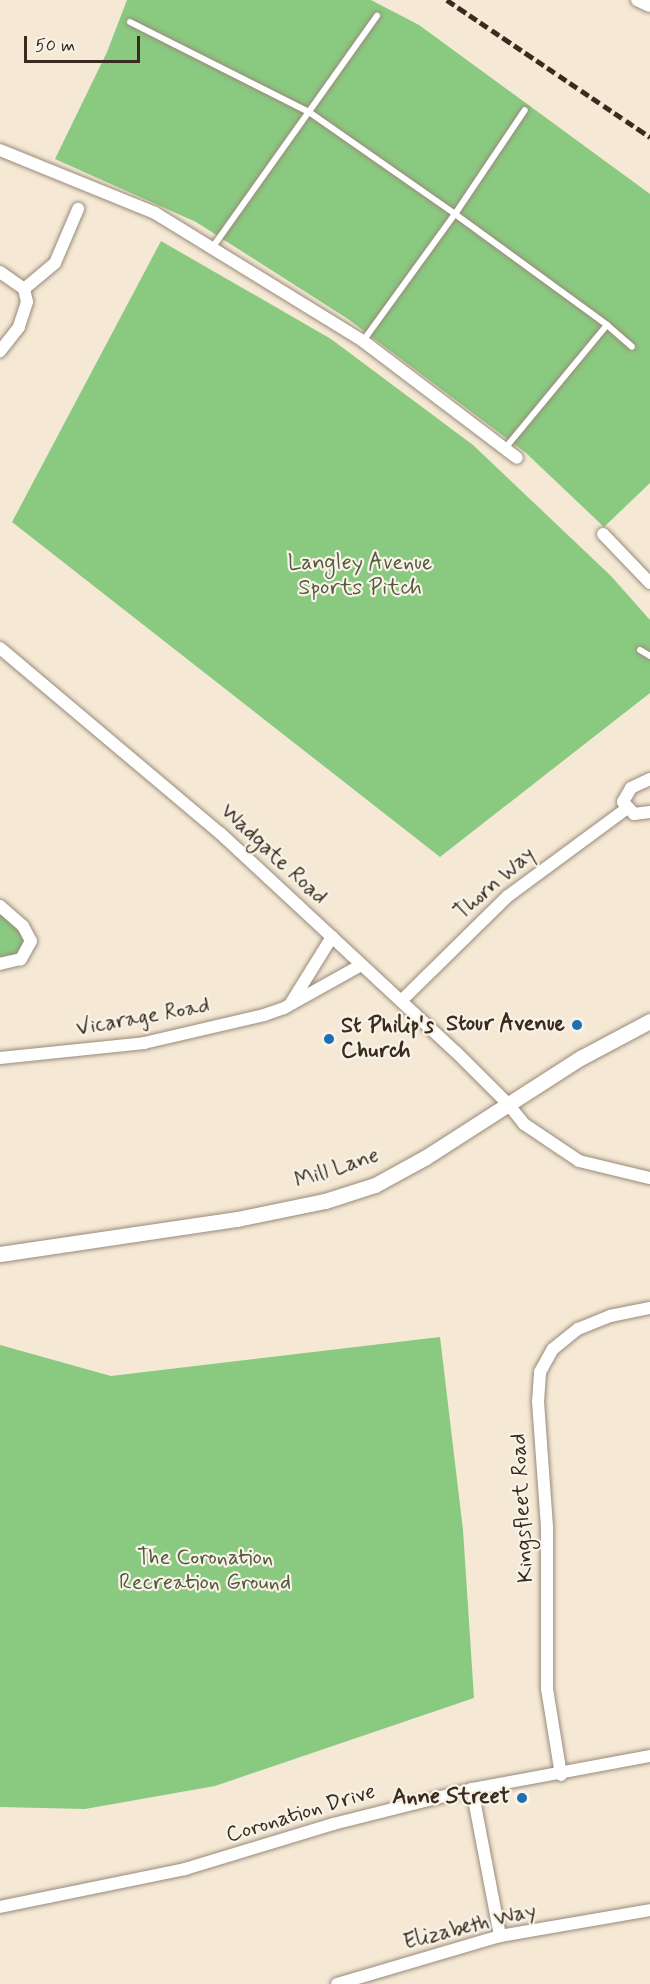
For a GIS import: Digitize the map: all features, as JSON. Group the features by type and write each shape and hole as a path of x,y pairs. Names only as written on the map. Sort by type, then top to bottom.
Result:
{"street":[{"path":"637,0 650,6"},
{"path":"0,150 33,160 155,213 363,341 506,447 517,458"},
{"path":"24,289 49,270 61,255 78,209"},
{"path":"0,273 24,289 27,311 0,351"},
{"path":"603,534 650,583"},
{"name":"Wadgate Road","path":"0,648 220,833 508,1104"},
{"name":"Thorn Way","path":"400,1001 508,896 626,809 623,802 628,791 650,779"},
{"path":"626,809 638,815 650,812"},
{"path":"0,906 23,926 31,941 21,960 0,964"},
{"path":"290,1004 332,938"},
{"name":"Vicarage Road","path":"0,1058 144,1043 264,1015 290,1004 361,964"},
{"name":"Mill Lane","path":"0,1254 200,1226 325,1201 375,1185 582,1057 650,1021"},
{"path":"508,1104 524,1124 579,1161 650,1178"},
{"name":"Kingsfleet Road","path":"561,1775 547,1689 547,1527 538,1402 540,1372 553,1349 578,1329 610,1316 650,1308"},
{"name":"Coronation Drive","path":"0,1907 185,1869 333,1824 472,1789 561,1775 650,1756"},
{"path":"472,1789 501,1936"},
{"name":"Elizabeth Way","path":"337,1984 501,1936 650,1910"}],"lane":[{"path":"212,248 377,16"},
{"path":"130,22 309,112 455,214 607,325 632,346"},
{"path":"363,341 455,214 525,110"},
{"path":"506,447 607,325"},
{"path":"640,650 650,656"}],"green space":[{"path":"127,0 371,0 419,25 650,194 650,483 604,527 526,453 348,319 196,222 55,159 107,52"},
{"name":"Langley Avenue Sports Pitch","path":"161,241 331,339 473,445 611,576 650,620 650,693 440,857 12,522"},
{"path":"0,912 20,929 26,941 21,953 0,959"},
{"name":"The Coronation Recreation Ground","path":"440,1337 463,1530 474,1698 215,1786 85,1809 0,1807 0,1345 111,1376"}],"railway":[{"path":"447,0 650,137"}],"place":[{"name":"Stour Avenue","path":"577,1025"},
{"name":"St Philip's Church","path":"329,1039"},
{"name":"Anne Street","path":"522,1798"}]}
